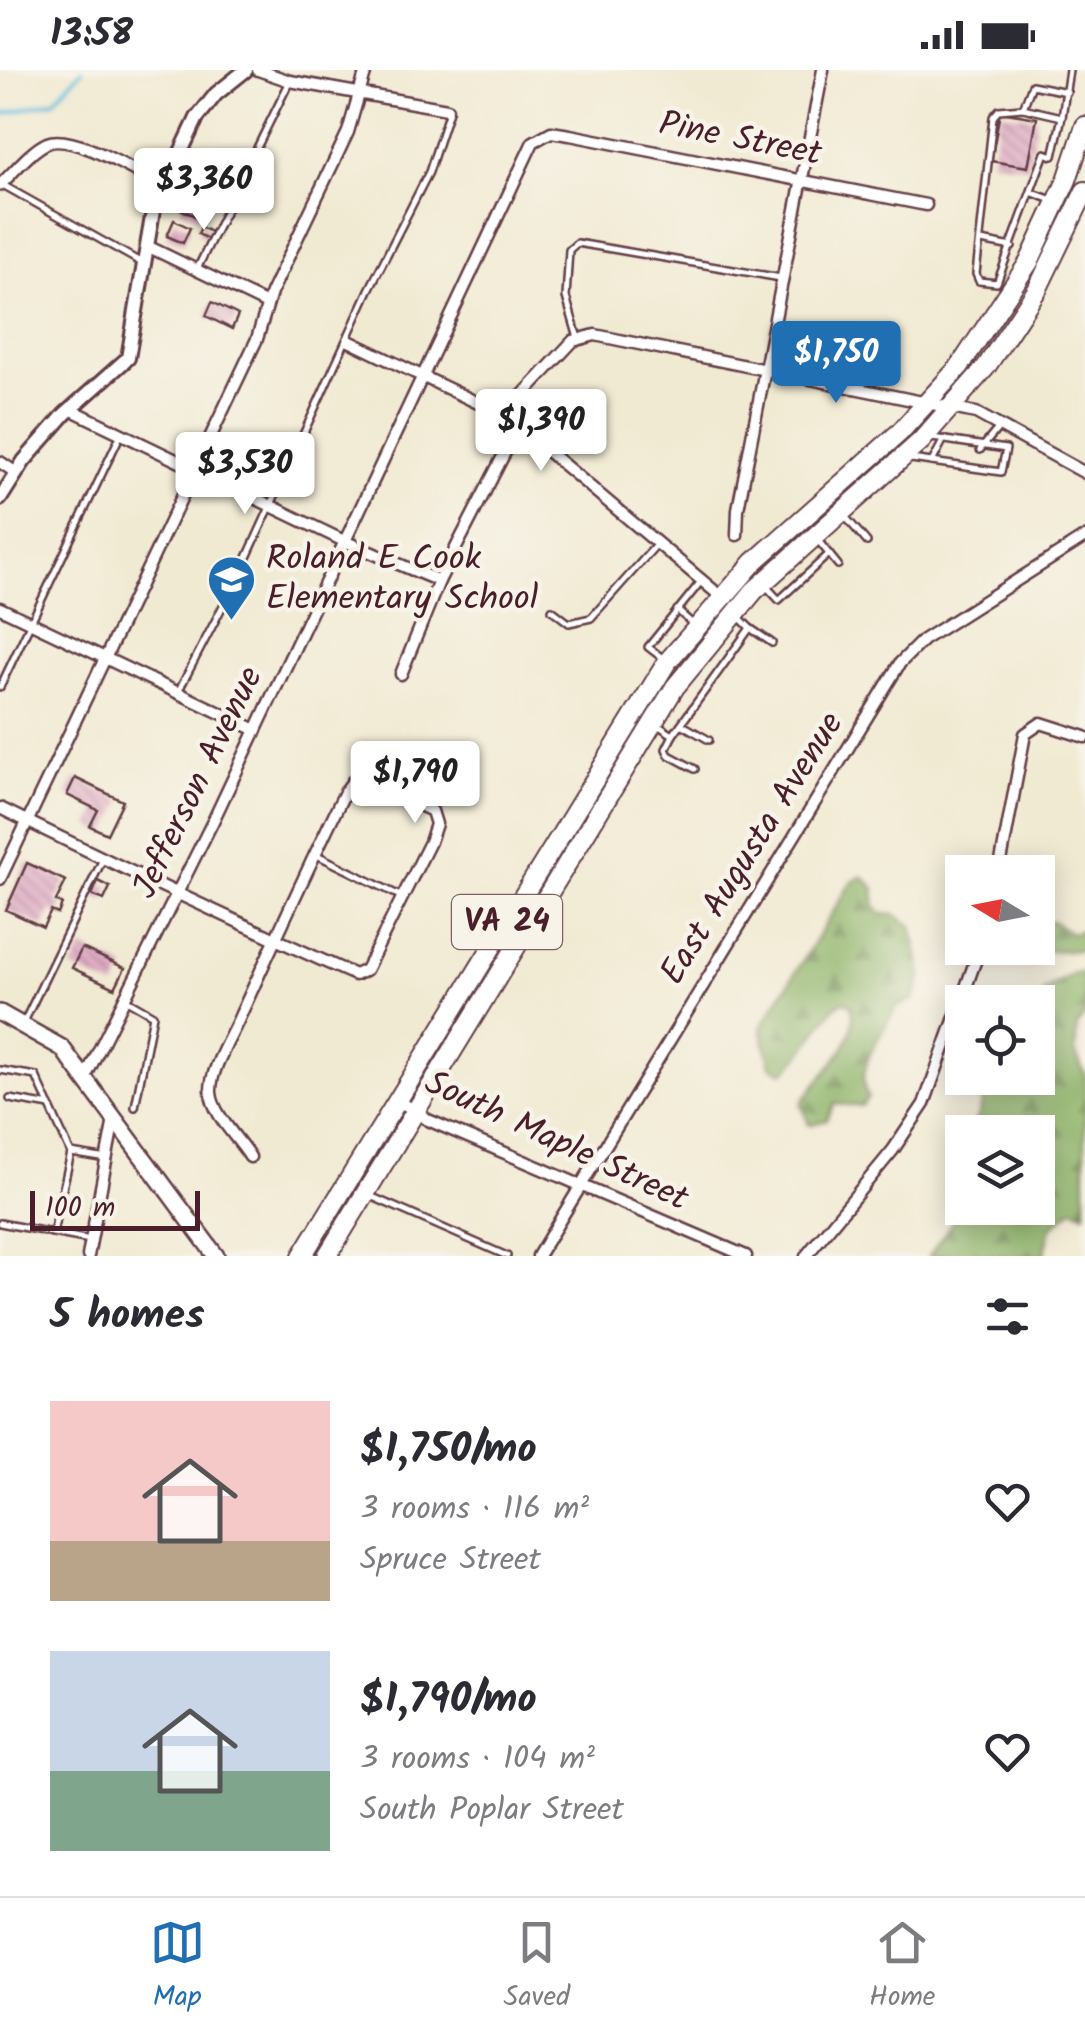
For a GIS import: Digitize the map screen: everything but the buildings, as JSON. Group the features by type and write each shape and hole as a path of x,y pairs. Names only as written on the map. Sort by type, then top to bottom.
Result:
{"main road":[{"name":"VA 24","path":"302,1256 667,662 721,596 926,404 986,332 1014,268 1058,202 1085,126"},
{"name":"VA 24","path":"327,1256 702,650 763,582 903,458 934,438 1037,290 1085,191"},
{"path":"0,1014 62,1048 216,1256"}],"street":[{"path":"0,499 15,472 70,410 128,358 153,211 206,104 246,70"},
{"path":"258,70 290,80 447,109"},
{"path":"0,880 257,340 267,304 348,132 366,70"},
{"path":"737,535 738,509 764,366 823,70"},
{"name":"Pine Street","path":"543,134 570,135 926,204"},
{"name":"Jefferson Avenue","path":"85,1078 256,730 515,175 532,142 543,134"},
{"path":"0,184 40,147 58,140 70,141 164,186"},
{"path":"147,246 267,304"},
{"path":"504,414 578,338 604,336 764,366 976,413 1085,473"},
{"path":"349,341 504,414 704,578 735,613"},
{"path":"70,410 344,541 439,581"},
{"path":"402,674 439,581 518,428"},
{"path":"0,462 15,472"},
{"name":"East Augusta Avenue","path":"538,1256 900,663 923,640 1085,536"},
{"path":"0,608 256,730"},
{"path":"1002,855 1024,734 1034,724 1085,737"},
{"path":"0,808 275,939 361,974 435,830 435,818 429,809 363,778 345,792 275,939 212,1085 216,1108 250,1157"},
{"path":"806,1256 893,1150 924,1104 974,965"},
{"name":"South Maple Street","path":"398,1100 415,1112 746,1256"},
{"path":"88,1256 114,1118"}],"lane":[{"path":"1053,156 1069,70"},
{"path":"196,270 290,80"},
{"path":"1023,108 1032,85 1067,92"},
{"path":"1062,116 1023,108 999,110 993,117 976,274 979,281 998,283 1014,268 1012,248 1045,154 1073,161"},
{"path":"178,692 271,507 369,290 428,172 450,118 447,109"},
{"path":"0,184 145,264"},
{"path":"1033,193 1058,202"},
{"path":"981,241 1012,248"},
{"path":"578,338 565,278 569,250 577,243 782,278"},
{"path":"982,448 1000,426"},
{"path":"0,687 120,436"},
{"path":"903,458 1001,472 1006,449 934,438 932,462"},
{"path":"842,512 867,542"},
{"path":"814,536 838,565"},
{"path":"552,610 569,623 591,618 658,541"},
{"path":"763,582 778,600 829,554"},
{"path":"667,662 648,647 704,578"},
{"path":"677,610 696,626"},
{"path":"735,613 772,643"},
{"path":"695,769 669,755 666,748 750,628"},
{"path":"654,722 673,735"},
{"path":"680,724 709,740"},
{"path":"314,854 400,896"},
{"path":"23,1024 103,858"},
{"path":"126,999 153,1015 136,1107"},
{"path":"0,1070 36,1076 71,1153 53,1232"},
{"path":"10,1099 50,1106"},
{"path":"71,1153 107,1158"},
{"path":"365,1194 508,1256"},
{"path":"0,1222 91,1240"}],"green space":[{"path":"862,876 875,888 874,904 882,914 896,915 912,926 922,975 914,1000 896,1007 872,1051 864,1075 868,1097 862,1106 834,1104 827,1120 809,1125 801,1104 845,1046 851,1033 851,1005 842,1001 783,1072 771,1066 761,1028 851,883"},
{"path":"1055,923 1071,933 1085,930 1085,950 1055,951"},
{"path":"1074,973 1085,973 1085,1015 1077,1026 1075,1052 1085,1075 1085,1213 1072,1209 1055,1224 1055,1115 979,1115 985,1095 1055,1095 1053,985"},
{"path":"950,1225 1054,1225 1044,1256 929,1256"}],"waterway":[{"path":"0,115 54,101 82,70"}],"place":[{"name":"Roland E Cook Elementary School","path":"231,622"}]}
